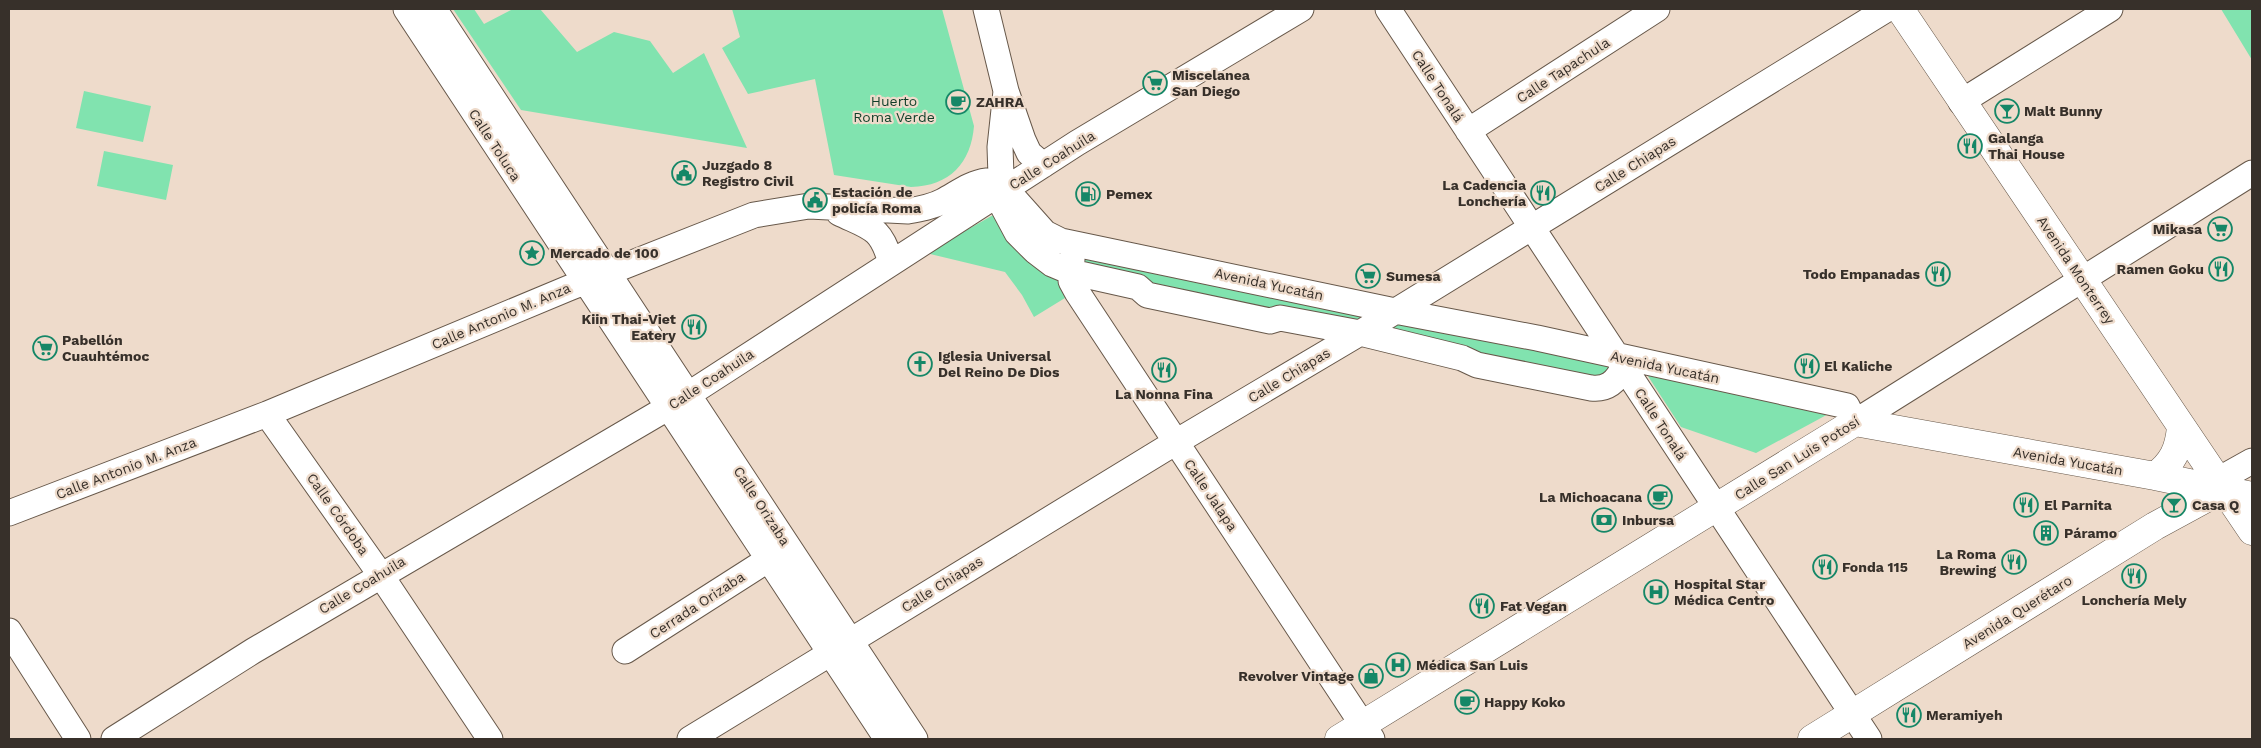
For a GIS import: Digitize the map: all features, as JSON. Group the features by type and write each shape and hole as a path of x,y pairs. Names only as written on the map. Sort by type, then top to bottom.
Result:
{"main road":[{"name":"Avenida Monterrey","path":"1900,9 2252,531"},
{"name":"Avenida Yucatán","path":"1855,422 2155,476 2220,485 2252,496"},
{"name":"Calle San Luis Potosí","path":"1339,739 1368,732 1716,508 1855,422"},
{"path":"2155,476 2173,460 2179,444 2181,427"},
{"name":"Avenida Querétaro","path":"1812,739 2220,485"}],"street":[{"name":"Calle Toluca","path":"406,9 584,282"},
{"name":"Calle Toluca","path":"434,9 608,273"},
{"path":"986,9 1006,90 1029,154 1043,165"},
{"name":"Calle Coahuila","path":"114,739 253,651 380,574 679,400 1043,165 1301,9"},
{"name":"Calle Tonalá","path":"1388,9 1869,739"},
{"name":"Calle Tapachula","path":"1468,131 1657,9"},
{"name":"Calle Chiapas","path":"690,739 1176,442 1360,333 1888,9"},
{"path":"1962,102 2110,9"},
{"path":"1001,192 1000,147 1006,90"},
{"name":"Calle San Luis Potosí","path":"1855,422 2252,173"},
{"name":"Calle Antonio M. Anza","path":"9,513 267,414 584,282 754,215 798,207 908,211 941,202 975,183 987,181 1001,192"},
{"name":"Avenida Yucatán","path":"1620,362 1620,375 1608,387 1602,389 1591,388 1477,365 1462,358 1360,333 1280,318 1270,321 1147,295 1138,287 1071,272 1042,258 1017,233 1002,205 1001,192 1012,196 1045,233 1061,241 1281,285 1395,311 1537,338 1620,362 1847,406 1855,422"},
{"path":"828,208 877,232 885,243 891,263"},
{"name":"Calle Jalapa","path":"1074,244 1071,281 1076,292 1368,732"},
{"name":"Calle Orizaba","path":"608,273 769,559 915,739"},
{"name":"Calle Orizaba","path":"584,282 679,400 840,648 886,739"},
{"name":"Calle Córdoba","path":"267,414 380,574 490,739"},
{"name":"Avenida Querétaro","path":"2220,485 2252,461"},
{"name":"Cerrada Orizaba","path":"625,651 769,559"},
{"path":"9,631 78,739"}],"green space":[{"path":"453,9 474,9 484,24 513,9 540,9 577,52 614,32 650,41 673,73 704,53 747,148 521,110"},
{"name":"Huerto Roma Verde","path":"732,9 942,9 974,126 972,139 963,161 947,177 925,186 911,187 834,175 815,79 748,94 722,48 740,37"},
{"path":"2221,9 2252,9 2252,60"},
{"path":"84,91 151,106 143,142 76,128"},
{"path":"104,151 173,165 166,200 97,186"},
{"path":"995,214 1014,242 1060,283 1065,298 1034,317 1022,295 1005,272 926,253"},
{"path":"1081,258 1374,317 1358,329 1154,292 1077,261"},
{"path":"1393,318 1613,365 1606,385 1373,331"},
{"path":"1644,370 1832,412 1756,453 1681,427"}],"place":[{"name":"Miscelanea San Diego","path":"1155,83"},
{"name":"ZAHRA","path":"958,102"},
{"name":"Malt Bunny","path":"2007,111"},
{"name":"Galanga Thai House","path":"1970,146"},
{"name":"Juzgado 8 Registro Civil","path":"684,173"},
{"name":"La Cadencia Lonchería","path":"1543,193"},
{"name":"Pemex","path":"1088,194"},
{"name":"Estación de policía Roma","path":"815,200"},
{"name":"Mikasa","path":"2220,229"},
{"name":"Mercado de 100","path":"532,253"},
{"name":"Ramen Goku","path":"2221,269"},
{"name":"Todo Empanadas","path":"1938,274"},
{"name":"Sumesa","path":"1368,276"},
{"name":"Kiin Thai-Viet Eatery","path":"694,327"},
{"name":"Pabellón Cuauhtémoc","path":"45,348"},
{"name":"Iglesia Universal Del Reino De Dios","path":"920,364"},
{"name":"El Kaliche","path":"1807,366"},
{"name":"La Nonna Fina","path":"1164,370"},
{"name":"La Michoacana","path":"1660,497"},
{"name":"El Parnita","path":"2026,505"},
{"name":"Casa Q","path":"2174,505"},
{"name":"Inbursa","path":"1604,520"},
{"name":"Páramo","path":"2046,533"},
{"name":"La Roma Brewing","path":"2014,562"},
{"name":"Fonda 115","path":"1825,567"},
{"name":"Lonchería Mely","path":"2134,576"},
{"name":"Hospital Star Médica Centro","path":"1656,592"},
{"name":"Fat Vegan","path":"1482,606"},
{"name":"Médica San Luis","path":"1398,665"},
{"name":"Revolver Vintage","path":"1371,676"},
{"name":"Happy Koko","path":"1467,702"},
{"name":"Meramiyeh","path":"1909,715"}]}
